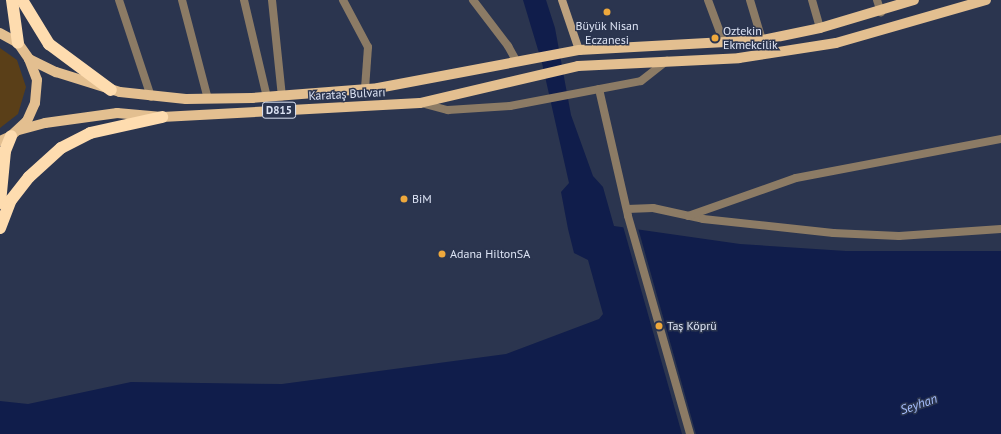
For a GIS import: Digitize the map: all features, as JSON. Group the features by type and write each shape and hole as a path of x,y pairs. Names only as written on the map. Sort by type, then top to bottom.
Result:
{"highway":[{"path":"12,0 18,43"},
{"path":"22,0 49,44 111,90"},
{"path":"0,228 12,200 28,177 61,148 90,134 162,116"},
{"path":"0,203 5,151 15,133"}],"main road":[{"path":"562,0 574,51"},
{"name":"D815","path":"574,51 762,40 820,28 881,12 914,0"},
{"name":"D815","path":"667,61 739,58 836,43 986,0"},
{"path":"0,33 18,43 29,58 37,80 35,104 15,133"},
{"name":"Karataş Bulvarı","path":"29,58 56,72 111,90 151,97 208,99 267,97 365,89 574,51"},
{"name":"Karataş Bulvarı","path":"0,141 15,133 45,123 116,113 162,116 420,103 538,73 578,66 667,61"}],"street":[{"path":"119,0 151,97"},
{"path":"182,0 208,99"},
{"path":"244,0 267,97"},
{"path":"272,0 282,96"},
{"path":"343,0 368,47 365,89"},
{"path":"473,0 508,46 517,62"},
{"path":"708,0 724,43"},
{"path":"750,0 762,40"},
{"path":"812,0 820,28"},
{"path":"877,0 881,12"},
{"path":"420,103 448,110 484,110 641,81 667,61"},
{"path":"599,89 628,212 690,434"},
{"path":"688,216 796,178 1001,139"},
{"path":"628,212 653,208 688,216 777,228 871,235 1001,229"}],"shaded area":[{"path":"0,48 17,60 26,87 18,114 0,128"}],"water":[{"name":"Seyhan","path":"523,0 546,0 555,28 571,115 593,176 603,187 614,226 740,244 846,251 1001,251 1001,434 0,434 0,401 28,404 131,382 282,384 506,354 599,319 603,314 588,260 574,253 568,229 561,192 569,183 542,63"}],"pier":[{"name":"Taș Köprü","path":"623,226 638,228 696,434 682,434"}],"place":[{"name":"Büyük Nisan Eczanesi","path":"607,12"},
{"name":"Oztekin Ekmekcilik","path":"715,38"},
{"name":"BiM","path":"404,199"},
{"name":"Adana HiltonSA","path":"442,254"},
{"name":"Taș Köprü","path":"659,326"}]}
